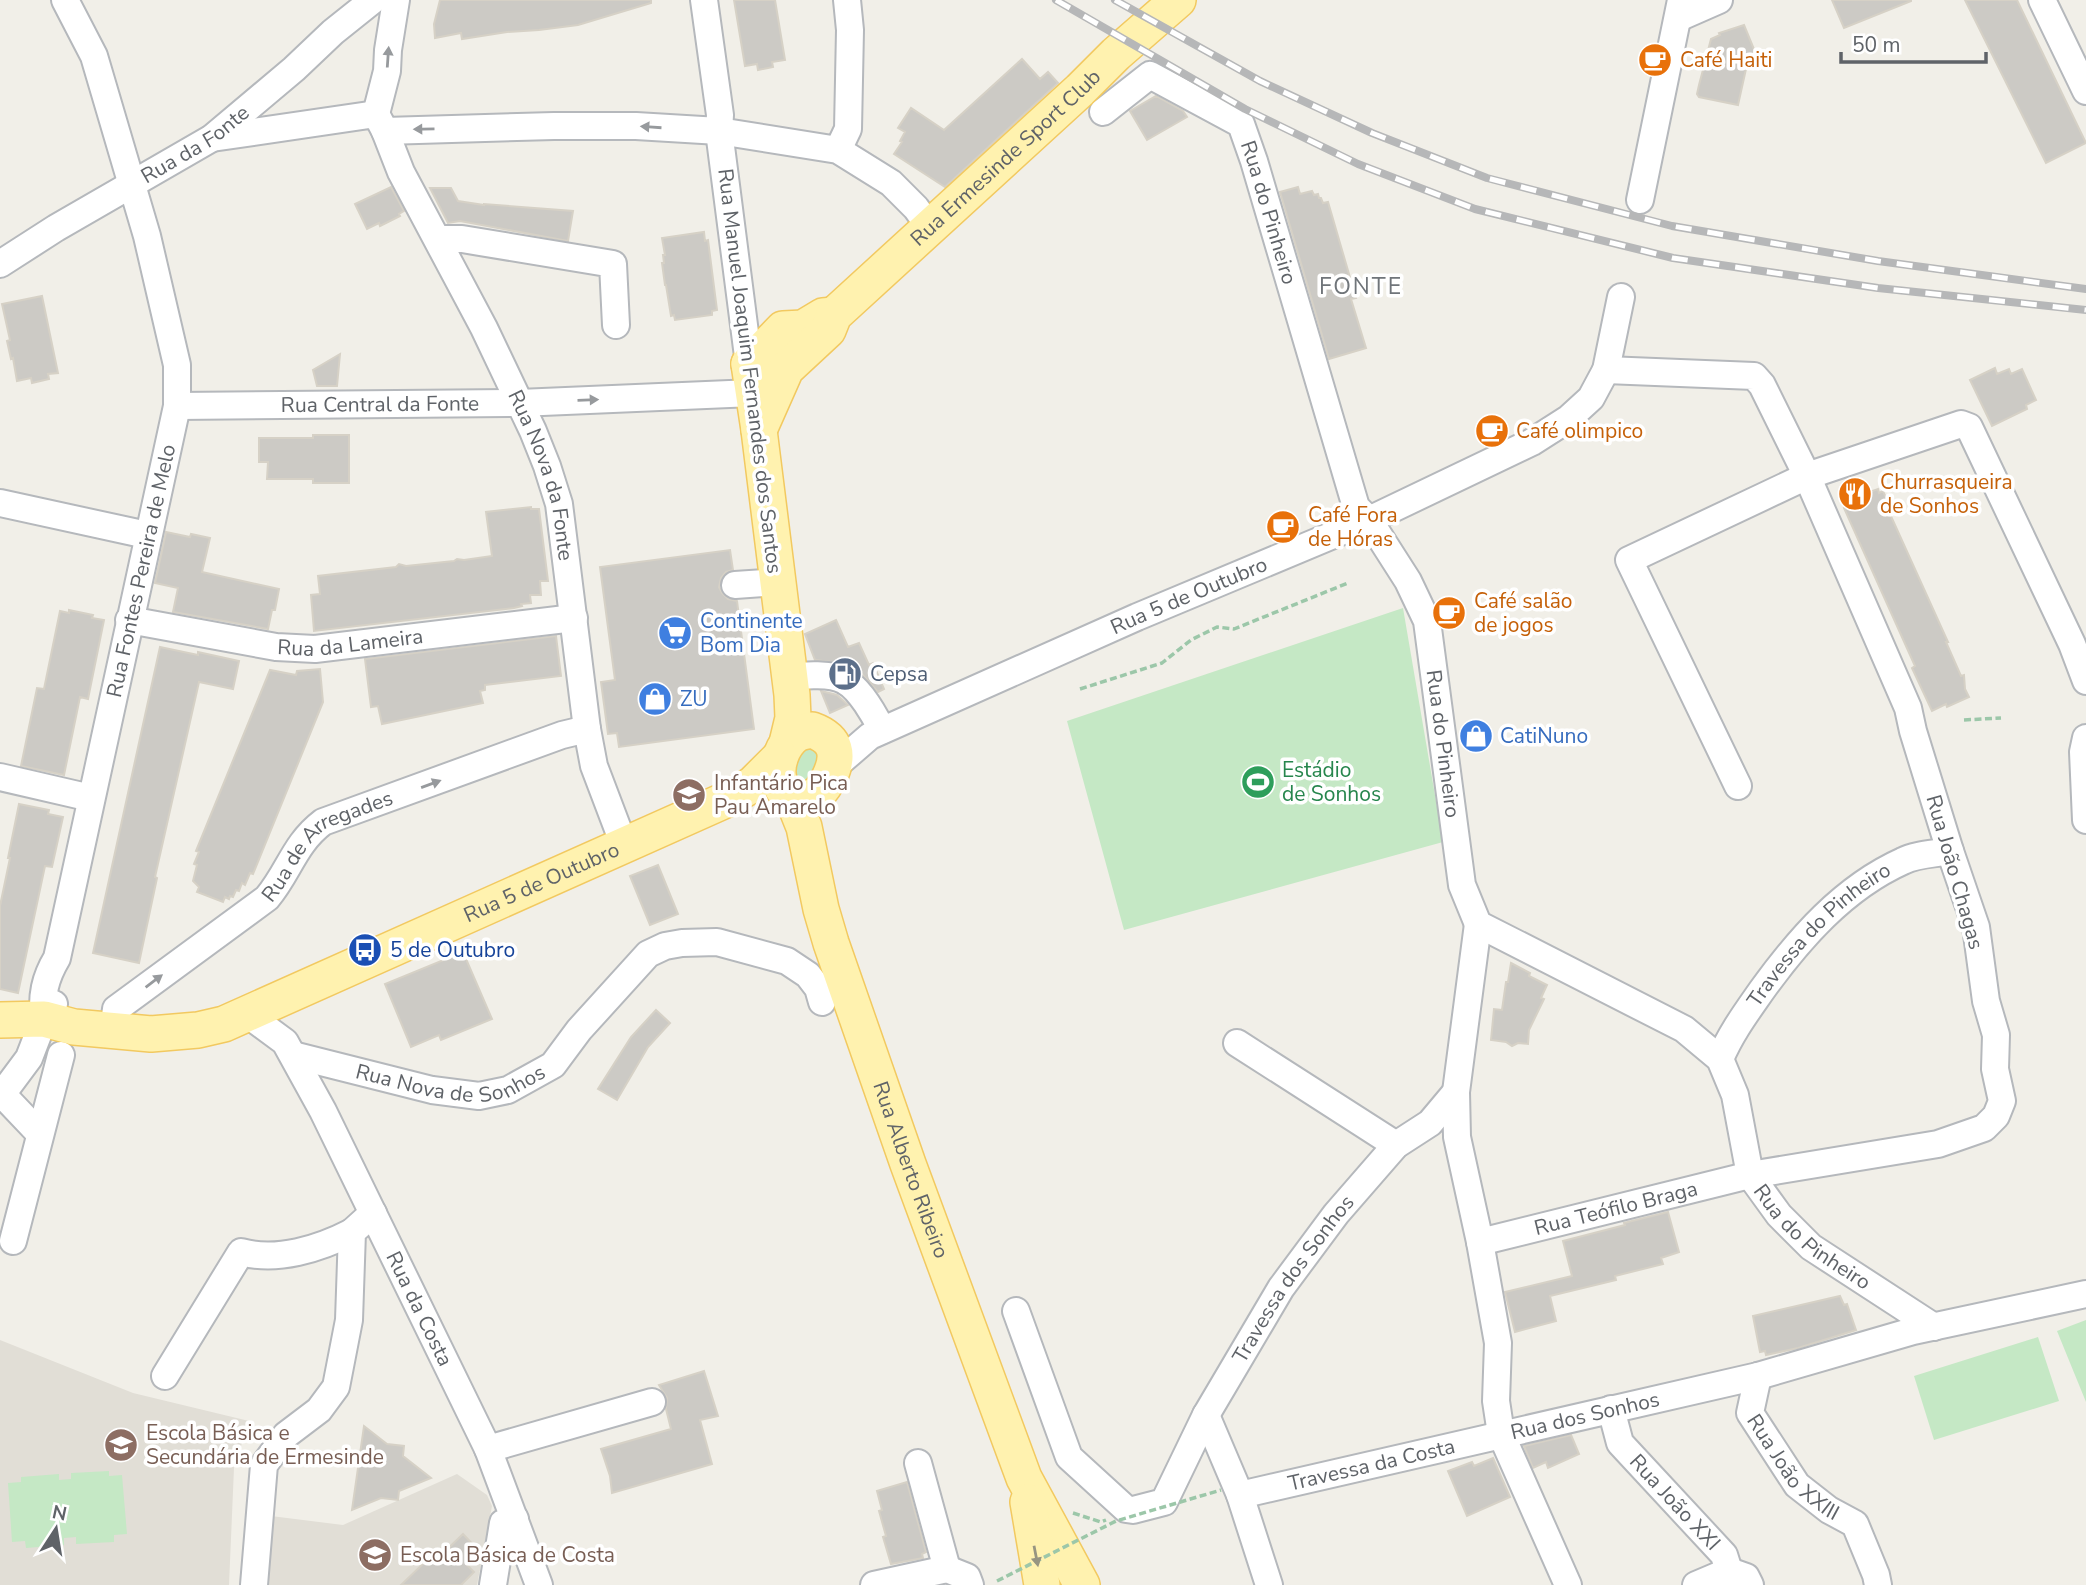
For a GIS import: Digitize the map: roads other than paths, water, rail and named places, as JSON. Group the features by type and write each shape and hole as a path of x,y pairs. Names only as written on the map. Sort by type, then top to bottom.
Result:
{"main road":[{"name":"Rua Ermesinde Sport Club","path":"759,430 786,369 828,330 834,314 1178,0"},
{"name":"Rua Ermesinde Sport Club","path":"783,329 803,328 823,316 834,314"},
{"path":"751,378 783,329"},
{"path":"751,378 786,369"},
{"name":"Rua Manuel Joaquim Fernandes dos Santos","path":"751,378 793,718 811,752"},
{"name":"Rua Alberto Ribeiro","path":"811,858 816,813 811,752 777,774 780,786 789,795 804,827 821,909 840,968 908,1164 1024,1478 1082,1585"},
{"name":"Rua 5 de Outubro","path":"0,1020 44,1019 75,1027 151,1034 175,1033 224,1024 730,798 811,752"},
{"name":"Rua 5 de Outubro","path":"730,798 765,791 789,795"},
{"name":"Rua 5 de Outubro","path":"44,1019 52,1012 78,1010 92,1015 113,1030"},
{"name":"Rua Alberto Ribeiro","path":"1024,1478 1042,1585"}],"street":[{"name":"Rua Fontes Pereira de Melo","path":"1,1096 29,1058 44,1019 42,999 49,971 58,969 91,798 177,406 177,365 147,236 94,56 65,0"},
{"name":"Rua da Fonte","path":"0,264 56,228 212,138 373,0"},
{"path":"380,122 396,0"},
{"name":"Rua Manuel Joaquim Fernandes dos Santos","path":"704,0 751,378"},
{"path":"838,150 848,129 850,30 846,0"},
{"path":"1640,200 1679,9 1719,0"},
{"path":"2042,0 2086,91"},
{"name":"Rua do Pinheiro","path":"1103,111 1150,75 1241,124 1356,507 1369,520 1408,581 1427,621 1462,885 1478,924 1684,1029 1720,1059 1735,1095 1751,1174 1779,1215 1811,1247 1934,1327"},
{"path":"212,138 380,122 636,126 719,131 838,150 891,183 916,208 929,226"},
{"name":"Rua Nova da Fonte","path":"380,122 401,172 438,239 538,443 559,504 594,766 624,845"},
{"path":"438,239 462,240 612,264 616,324"},
{"path":"741,295 763,319 783,329"},
{"name":"Rua 5 de Outubro","path":"811,752 876,733 1137,617 1369,520 1532,442 1568,419 1591,398 1606,370 1621,297"},
{"name":"Rua João Chagas","path":"1606,370 1754,376 1762,385 1807,476 1908,708 1950,851 1976,927 1986,1001 1996,1035 1995,1069 2002,1101 1996,1116 1984,1128 1938,1144 1751,1174"},
{"name":"Rua Central da Fonte","path":"177,406 519,403 751,378"},
{"path":"1738,786 1629,560 1807,476 1961,424 1969,427 2072,644 2086,681"},
{"path":"0,503 147,535"},
{"path":"735,585 777,582"},
{"name":"Rua da Lameira","path":"129,620 276,648 315,649 574,618"},
{"path":"790,686 814,675 845,680 870,707 876,733"},
{"name":"Rua de Arregades","path":"113,1030 117,1009 267,898 300,844 323,822 562,735 587,729"},
{"path":"2086,738 2083,752 2086,820"},
{"path":"0,777 91,798"},
{"name":"Travessa do Pinheiro","path":"1720,1059 1731,1033 1788,955 1829,911 1859,886 1904,859 1950,851"},
{"name":"Rua dos Sonhos","path":"1478,924 1456,1092 1457,1137 1498,1343 1496,1401 1501,1434 1758,1376 1913,1331 2086,1294"},
{"name":"Rua Nova de Sonhos","path":"289,1048 432,1090 479,1096 508,1090 553,1065 579,1030 648,954 665,946 682,943 717,942 787,961 808,975 818,988 822,1002"},
{"path":"58,969 66,995 78,1010"},
{"name":"Rua da Costa","path":"279,1000 289,1048 348,1160 488,1449 539,1585"},
{"name":"Rua da Costa","path":"247,1014 289,1048"},
{"path":"1237,1043 1396,1145"},
{"path":"13,1241 61,1055"},
{"name":"Travessa dos Sonhos","path":"1016,1311 1069,1457 1126,1509 1133,1510 1164,1502 1206,1415 1281,1288 1336,1214 1396,1145 1430,1123 1456,1092"},
{"path":"1,1096 40,1134"},
{"name":"Rua Teófilo Braga","path":"1480,1242 1751,1174"},
{"path":"165,1376 241,1252 257,1257 290,1254 334,1241 352,1232 373,1213"},
{"path":"254,1585 264,1465 286,1435 319,1410 336,1387 349,1320 352,1232"},
{"name":"Rua João XXIII","path":"1758,1376 1750,1413 1797,1485 1829,1510 1856,1524 1878,1585"},
{"path":"488,1449 652,1402"},
{"name":"Rua João XXI","path":"1611,1409 1620,1443 1724,1555 1739,1578"},
{"path":"1206,1415 1231,1492 1269,1585"},
{"path":"1501,1434 1568,1585"},
{"name":"Travessa da Costa","path":"1231,1492 1501,1434"},
{"path":"918,1463 947,1569"},
{"path":"493,1585 503,1524 515,1519"},
{"path":"874,1585 947,1569 967,1577 970,1585"},
{"path":"1696,1585 1739,1578"}],"railway":[{"path":"1056,0 1245,109 1358,164 1475,209 1673,258 1878,288 2086,310"},
{"path":"1115,0 1260,81 1372,133 1487,178 1672,226 1878,261 2086,289"}],"place":[{"name":"Café Haiti","path":"1655,60"},
{"name":"Café olimpico","path":"1492,431"},
{"name":"Churrasqueira de Sonhos","path":"1855,494"},
{"name":"Café Fora de Hóras","path":"1283,527"},
{"name":"Café salão de jogos","path":"1449,613"},
{"name":"Continente Bom Dia","path":"675,633"},
{"name":"Cepsa","path":"845,674"},
{"name":"ZU","path":"655,699"},
{"name":"CatiNuno","path":"1476,736"},
{"name":"Estádio de Sonhos","path":"1258,782"},
{"name":"Infantário Pica Pau Amarelo","path":"689,795"},
{"name":"5 de Outubro","path":"365,950"},
{"name":"Escola Básica e Secundária de Ermesinde","path":"121,1445"},
{"name":"Escola Básica de Costa","path":"375,1555"}],"district":[{"name":"FONTE","path":"1361,286"}]}
